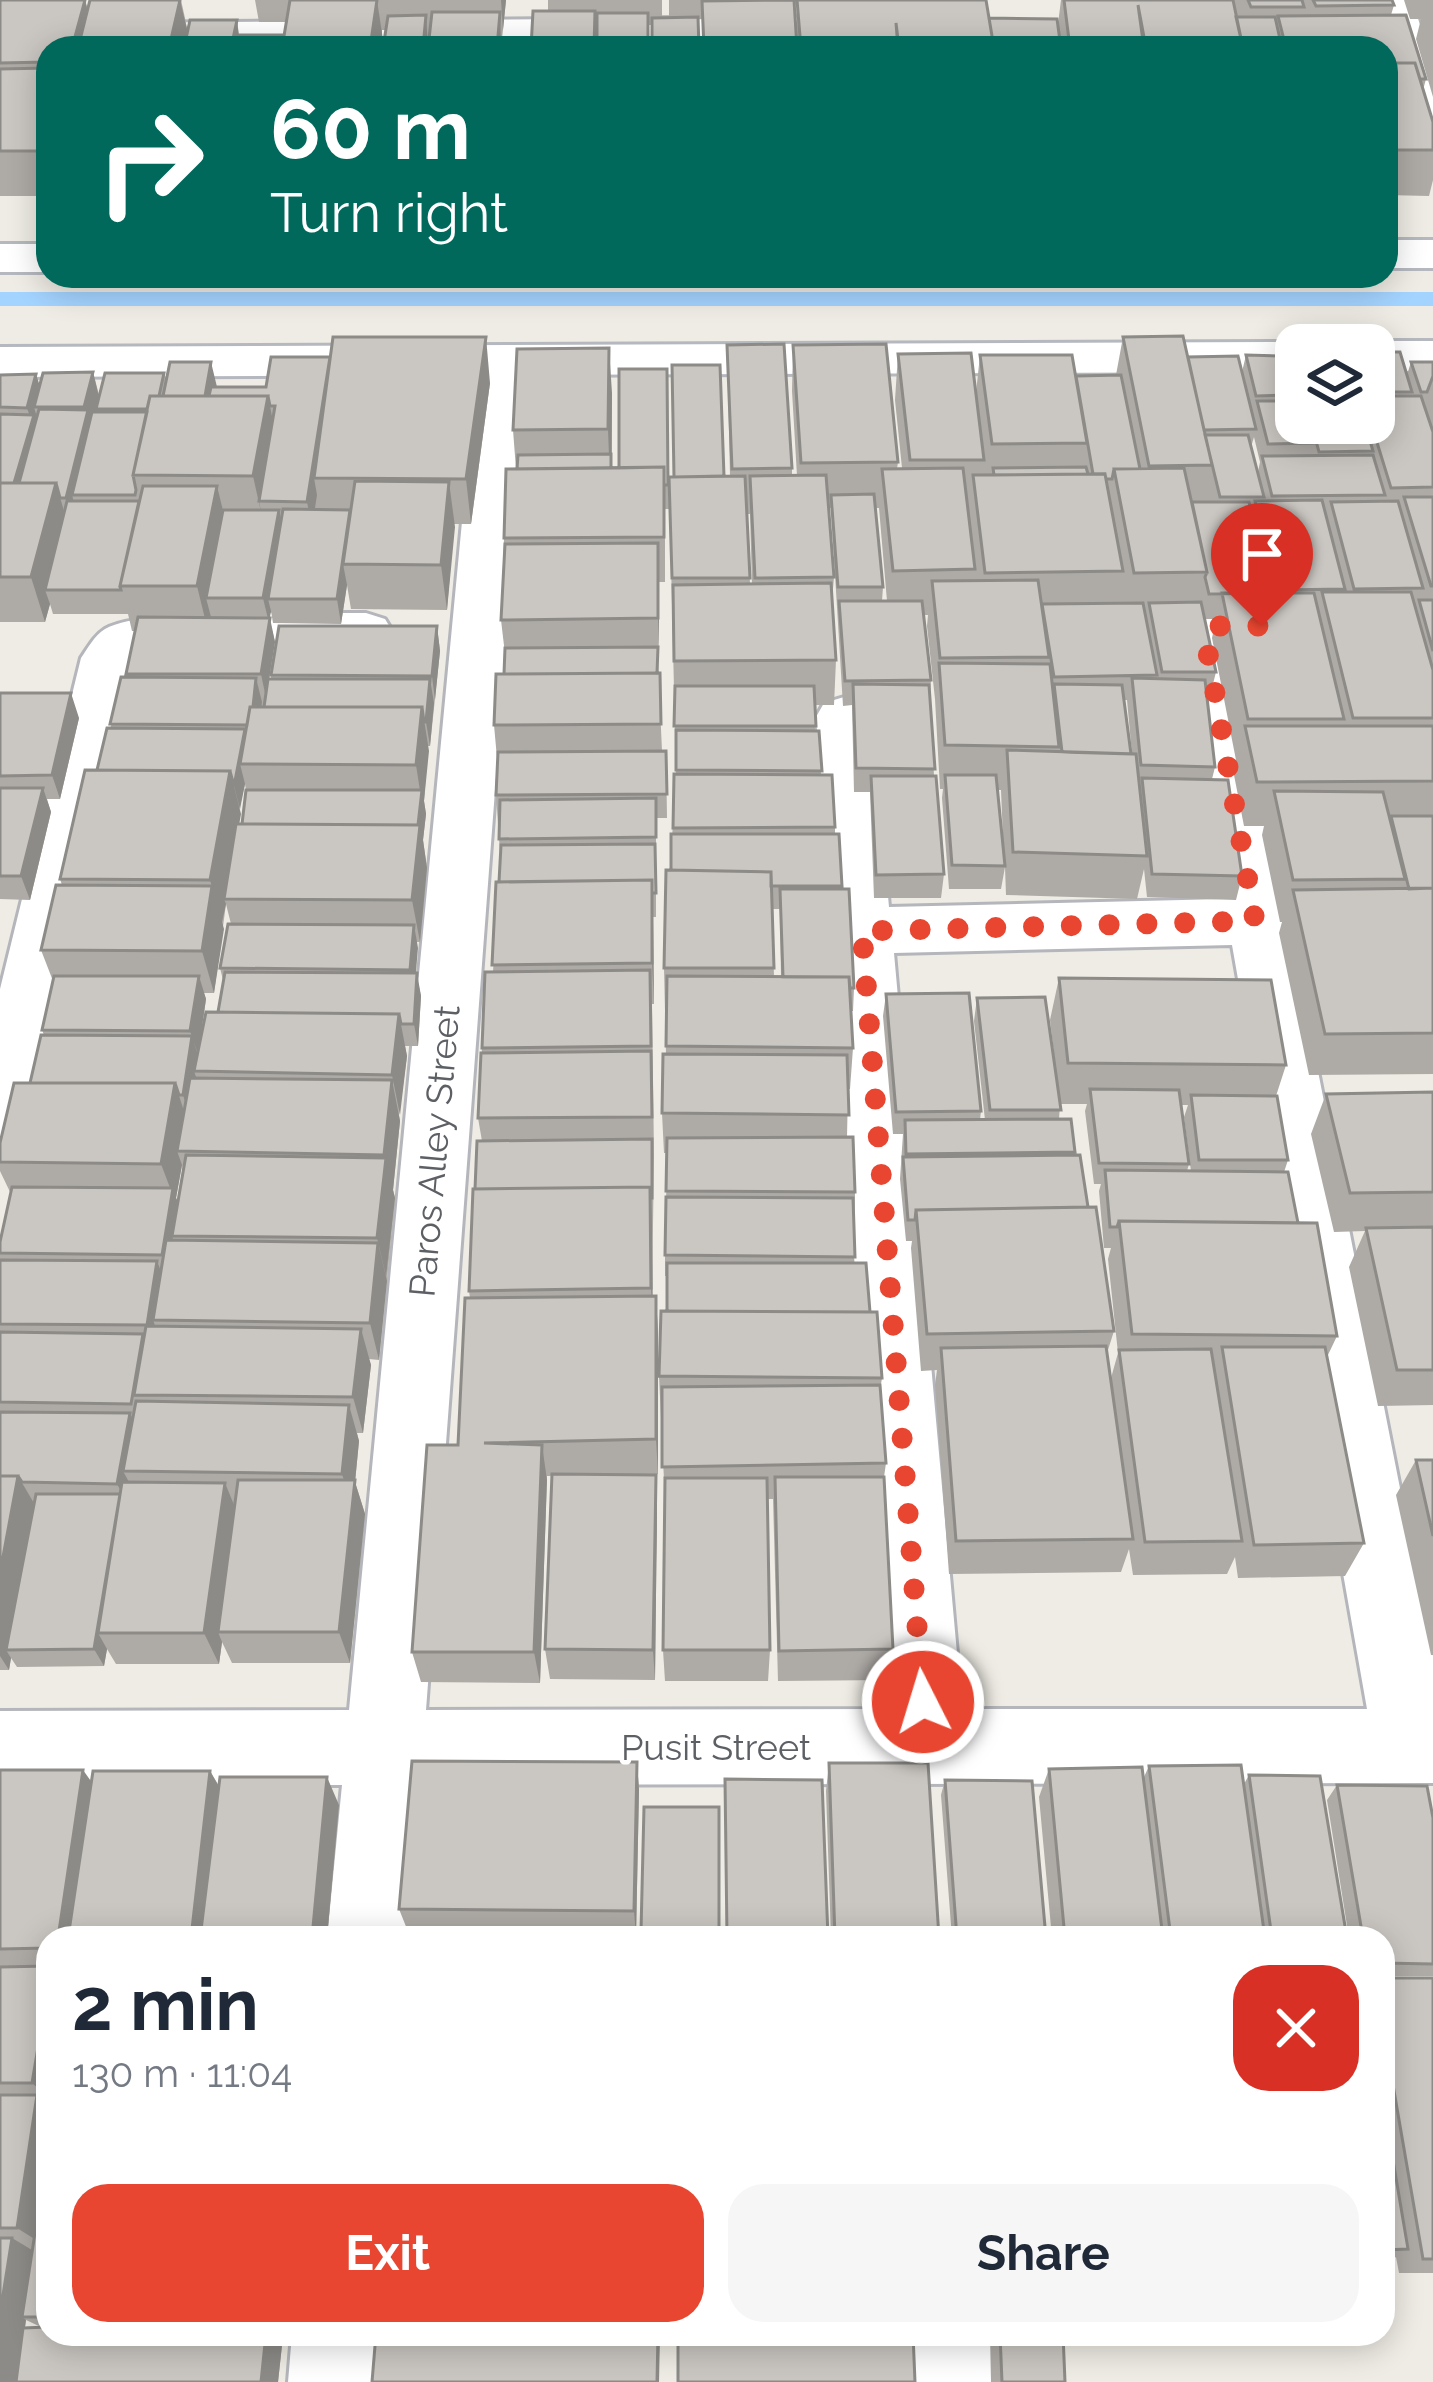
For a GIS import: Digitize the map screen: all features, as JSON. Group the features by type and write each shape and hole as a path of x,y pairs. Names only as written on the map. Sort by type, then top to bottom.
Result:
{"street":[{"path":"0,37 246,16 515,26 818,20"},
{"path":"1356,34 1409,23 1433,133"},
{"path":"1398,254 1433,254"},
{"path":"0,258 36,258"},
{"path":"1395,356 1433,356"},
{"path":"0,362 502,364 1275,357"},
{"name":"Paros Alley Street","path":"369,1926 502,364"},
{"path":"1423,1746 1255,921 1205,636 1209,629 1433,622"},
{"path":"0,1121 18,966 109,658 121,644 139,635 184,633 478,631"},
{"path":"844,717 927,1748"},
{"path":"862,931 1255,921"},
{"name":"Pusit Street","path":"0,1748 1423,1746"},
{"path":"333,2382 336,2346"},
{"path":"950,2346 950,2382"}],"building":[{"path":"0,0 85,0 75,36 36,36 36,62 0,63"},
{"path":"90,0 180,0 172,36 81,36"},
{"path":"290,0 377,0 372,36 284,36"},
{"path":"794,0 796,36 703,36 702,1"},
{"path":"797,0 986,0 992,36 898,36 896,23 897,36 800,36"},
{"path":"1064,0 1233,0 1240,36 1144,36 1138,5 1142,36 1068,36"},
{"path":"1248,0 1302,0 1304,7 1251,7"},
{"path":"1313,0 1392,0 1394,5 1316,6"},
{"path":"533,11 595,11 594,36 532,36"},
{"path":"432,12 500,12 498,36 429,36"},
{"path":"597,13 648,13 648,36 597,36"},
{"path":"426,15 424,36 385,36 388,16"},
{"path":"1406,15 1426,79 1420,79 1415,63 1398,63 1398,36 1283,36 1278,16"},
{"path":"698,17 699,36 652,36 652,18"},
{"path":"1236,17 1275,17 1279,36 1240,36"},
{"path":"989,18 1057,19 1059,36 992,36"},
{"path":"190,20 237,20 234,36 187,36"},
{"path":"1398,63 1415,63 1433,122 1433,150 1398,150"},
{"path":"36,68 36,151 0,151 0,69"},
{"path":"1183,336 1212,465 1149,466 1123,337"},
{"path":"333,337 486,337 466,479 314,478"},
{"path":"784,344 792,468 732,469 727,345"},
{"path":"886,344 898,462 801,463 793,345"},
{"path":"609,348 608,429 513,430 517,349"},
{"path":"1395,352 1400,352 1412,392 1395,392"},
{"path":"971,353 984,460 910,460 898,354"},
{"path":"980,355 1072,355 1087,443 992,444"},
{"path":"1246,355 1275,356 1275,395 1256,396"},
{"path":"1238,356 1256,429 1204,430 1188,357"},
{"path":"271,357 330,357 307,502 259,501 275,406 270,406 268,396 209,396 211,387 266,387"},
{"path":"170,362 211,362 205,396 163,396"},
{"path":"1411,362 1433,362 1427,392 1421,392"},
{"path":"672,365 720,365 724,476 674,477"},
{"path":"619,369 667,369 668,485 664,485 664,467 619,468"},
{"path":"93,372 84,407 34,407 43,373"},
{"path":"105,373 164,373 159,396 150,396 147,409 96,409"},
{"path":"36,374 27,408 0,407 0,375"},
{"path":"1121,375 1140,469 1114,469 1112,479 1106,479 1105,474 1093,474 1076,376"},
{"path":"150,396 268,396 253,476 133,475"},
{"path":"1395,396 1421,396 1433,432 1433,487 1391,488 1377,444 1395,444"},
{"path":"1257,401 1275,401 1275,444 1268,444"},
{"path":"39,409 88,410 66,498 60,498 56,483 19,483"},
{"path":"92,412 147,412 133,475 135,495 72,495"},
{"path":"0,414 34,415 14,483 0,483"},
{"path":"1205,435 1248,435 1264,497 1220,497"},
{"path":"1317,444 1371,444 1373,451 1319,452"},
{"path":"611,454 611,468 517,469 518,455"},
{"path":"1373,455 1385,495 1272,496 1262,456"},
{"path":"664,467 664,537 504,538 506,469"},
{"path":"1086,467 1088,474 994,475 993,468"},
{"path":"963,468 975,569 893,571 882,469"},
{"path":"1184,468 1207,572 1134,573 1114,469"},
{"path":"1105,474 1123,571 985,573 973,475"},
{"path":"826,475 834,577 755,578 750,476"},
{"path":"745,476 750,578 672,578 669,477"},
{"path":"355,481 449,482 441,565 343,564"},
{"path":"0,483 56,483 31,577 0,577"},
{"path":"143,486 217,486 197,586 120,586"},
{"path":"874,494 883,587 838,587 831,495"},
{"path":"1404,497 1433,497 1433,586 1431,586"},
{"path":"1322,500 1345,589 1278,590 1255,501"},
{"path":"67,501 139,501 121,590 45,590"},
{"path":"1398,501 1423,588 1354,589 1331,502"},
{"path":"1192,502 1249,502 1270,593 1209,594"},
{"path":"283,509 350,510 337,599 268,599"},
{"path":"223,510 279,510 263,598 206,598"},
{"path":"658,543 658,618 501,620 505,544"},
{"path":"1038,580 1049,657 940,658 932,581"},
{"path":"831,583 836,660 674,661 673,585"},
{"path":"1322,592 1411,592 1433,670 1433,718 1353,718"},
{"path":"1222,593 1314,593 1344,719 1248,719"},
{"path":"1419,600 1433,600 1433,651"},
{"path":"839,601 922,601 931,680 845,681"},
{"path":"1201,602 1216,672 1162,672 1149,603"},
{"path":"1143,603 1157,675 1054,677 1042,604"},
{"path":"138,617 270,618 261,674 126,674"},
{"path":"279,626 437,626 432,676 271,675"},
{"path":"658,647 657,673 504,674 505,648"},
{"path":"939,663 1050,664 1059,747 945,745"},
{"path":"660,673 661,724 494,725 496,674"},
{"path":"121,677 256,678 253,707 247,725 110,724"},
{"path":"1132,678 1205,680 1215,767 1141,765"},
{"path":"268,679 430,679 426,722 422,707 264,707"},
{"path":"853,684 929,685 935,769 856,768"},
{"path":"1054,684 1122,685 1131,754 1062,752"},
{"path":"675,686 814,686 816,726 674,726"},
{"path":"0,693 71,693 52,775 0,776"},
{"path":"250,707 422,707 416,765 240,764"},
{"path":"1245,726 1433,726 1433,781 1257,782"},
{"path":"107,728 245,729 234,786 230,771 97,770"},
{"path":"676,730 819,731 822,771 676,770"},
{"path":"1007,750 1136,754 1147,856 1013,852"},
{"path":"666,751 667,794 496,795 498,752"},
{"path":"85,770 230,771 210,880 60,879"},
{"path":"674,774 832,775 835,827 673,828"},
{"path":"945,775 996,775 1005,866 952,865"},
{"path":"871,776 936,776 944,874 876,875"},
{"path":"1142,778 1228,780 1242,876 1152,874"},
{"path":"0,788 43,788 21,876 0,876"},
{"path":"246,790 422,790 418,825 242,824"},
{"path":"1274,791 1383,792 1405,879 1293,880"},
{"path":"656,798 656,837 499,839 500,800"},
{"path":"1391,816 1433,816 1433,888 1409,889"},
{"path":"236,824 420,825 412,900 224,899"},
{"path":"671,834 839,834 842,886 771,886 771,872 671,870"},
{"path":"655,844 656,893 652,893 652,880 499,882 501,845"},
{"path":"666,870 771,872 774,968 664,968"},
{"path":"652,880 652,963 492,965 496,882"},
{"path":"56,885 212,886 202,951 41,950"},
{"path":"1433,888 1433,1033 1325,1034 1293,890"},
{"path":"780,889 849,889 854,988 850,988 849,977 783,977"},
{"path":"228,924 414,925 410,970 220,968"},
{"path":"650,970 651,1046 482,1048 485,972"},
{"path":"225,972 417,973 414,1024 401,1024 399,1014 218,1012"},
{"path":"54,976 199,976 190,1031 42,1030"},
{"path":"667,976 849,977 853,1048 666,1046"},
{"path":"1059,978 1271,980 1286,1065 1068,1063"},
{"path":"969,993 981,1111 896,1112 886,994"},
{"path":"1045,997 1061,1110 990,1110 977,998"},
{"path":"206,1012 399,1014 392,1075 194,1071"},
{"path":"41,1035 192,1036 183,1095 175,1083 30,1083"},
{"path":"651,1051 652,1117 478,1118 481,1053"},
{"path":"663,1054 847,1055 849,1115 662,1113"},
{"path":"190,1078 392,1080 384,1155 177,1151"},
{"path":"14,1083 175,1083 161,1164 0,1162"},
{"path":"1090,1089 1179,1090 1189,1164 1099,1163"},
{"path":"1433,1092 1433,1192 1350,1193 1326,1094"},
{"path":"1191,1095 1277,1096 1288,1160 1199,1160"},
{"path":"1071,1119 1075,1152 906,1154 905,1120"},
{"path":"853,1137 855,1192 666,1191 667,1138"},
{"path":"652,1139 652,1198 650,1187 475,1189 477,1141"},
{"path":"186,1155 386,1158 377,1238 172,1236"},
{"path":"1080,1155 1088,1207 916,1210 915,1220 908,1220 903,1157"},
{"path":"1105,1170 1288,1172 1298,1223 1119,1221 1117,1227 1110,1227"},
{"path":"12,1187 173,1188 162,1255 0,1253"},
{"path":"650,1187 651,1288 469,1291 473,1189"},
{"path":"666,1197 853,1198 855,1257 665,1255"},
{"path":"1096,1207 1114,1331 927,1334 916,1210"},
{"path":"1119,1221 1317,1223 1337,1336 1132,1334"},
{"path":"1433,1227 1433,1370 1397,1370 1366,1228"},
{"path":"166,1240 378,1243 370,1323 153,1320"},
{"path":"0,1260 157,1261 147,1325 0,1324"},
{"path":"667,1263 866,1263 870,1312 667,1311"},
{"path":"656,1296 656,1439 484,1443 542,1445 534,1652 412,1652 427,1445 458,1445 465,1298"},
{"path":"661,1311 877,1312 882,1378 659,1376"},
{"path":"146,1326 361,1329 353,1397 134,1395"},
{"path":"0,1332 143,1334 131,1404 0,1402"},
{"path":"1106,1346 1133,1539 956,1541 941,1348"},
{"path":"1222,1347 1325,1347 1364,1543 1254,1545"},
{"path":"1211,1349 1242,1541 1145,1542 1119,1350"},
{"path":"880,1385 886,1463 662,1467 662,1387"},
{"path":"136,1401 349,1405 342,1474 123,1471"},
{"path":"0,1412 130,1413 117,1484 22,1482 18,1476 0,1476"},
{"path":"1416,1460 1433,1460 1433,1536"},
{"path":"552,1474 656,1475 653,1650 545,1649"},
{"path":"0,1476 18,1476 0,1573"},
{"path":"775,1477 884,1477 893,1649 779,1651"},
{"path":"665,1478 767,1478 770,1650 663,1650"},
{"path":"238,1480 355,1480 339,1632 218,1632"},
{"path":"122,1482 225,1483 204,1633 98,1633"},
{"path":"36,1494 120,1494 94,1649 6,1650"},
{"path":"412,1761 637,1762 634,1911 399,1909"},
{"path":"829,1763 928,1763 938,1926 835,1926"},
{"path":"1241,1765 1263,1926 1169,1926 1149,1766"},
{"path":"1142,1767 1162,1926 1064,1926 1049,1769"},
{"path":"0,1770 83,1770 60,1926 36,1926 36,1948 0,1949"},
{"path":"93,1771 210,1771 192,1926 70,1926"},
{"path":"1249,1775 1320,1776 1345,1926 1270,1926"},
{"path":"220,1777 327,1777 313,1926 201,1926"},
{"path":"725,1779 822,1780 828,1926 727,1926"},
{"path":"945,1780 1032,1781 1045,1926 956,1926"},
{"path":"1337,1785 1427,1786 1433,1818 1433,1964 1395,1963 1395,1926 1361,1926"},
{"path":"644,1807 719,1807 719,1926 641,1926"},
{"path":"36,1966 32,2083 0,2083 0,1967"},
{"path":"1395,1978 1433,1978 1433,2259 1423,2259 1395,2097"},
{"path":"0,2095 36,2095 17,2228 0,2228"},
{"path":"1395,2172 1408,2249 1395,2250"},
{"path":"36,2226 36,2317 22,2317"},
{"path":"0,2238 12,2238 0,2314"},
{"path":"36,2327 36,2346 265,2346 261,2382 16,2382 23,2328"},
{"path":"375,2346 658,2346 657,2382 372,2382"},
{"path":"678,2346 914,2346 915,2382 678,2382"},
{"path":"1000,2346 1064,2346 1065,2382 1002,2382"}],"waterway":[{"path":"0,299 1433,299"}],"route":[{"path":"923,1702 862,931 1255,921 1205,636 1219,626 1262,626"}]}
